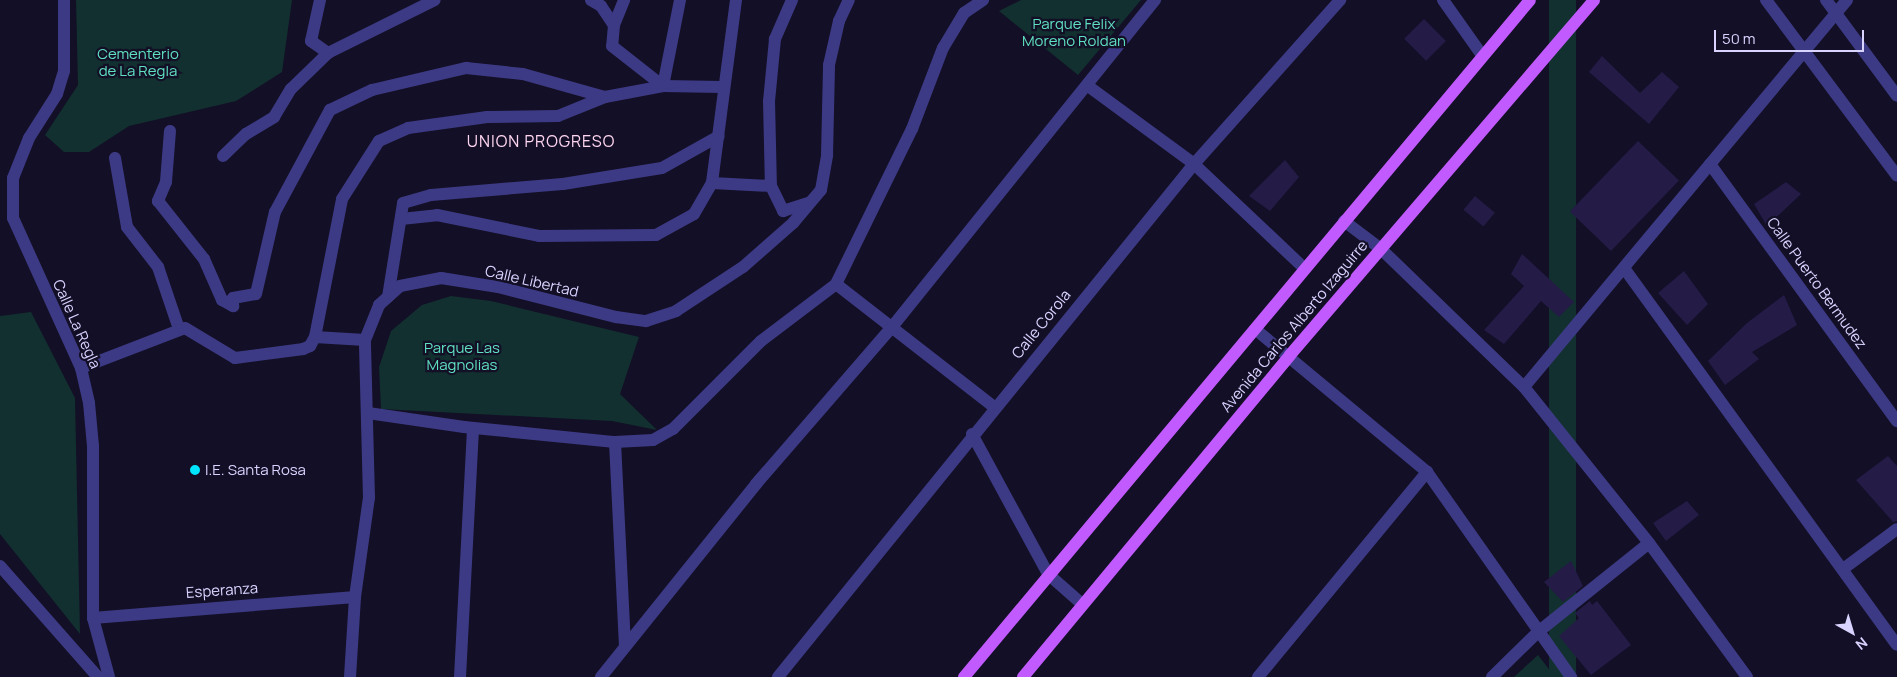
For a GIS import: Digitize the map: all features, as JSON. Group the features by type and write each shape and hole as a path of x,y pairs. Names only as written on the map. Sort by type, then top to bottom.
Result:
{"main road":[{"name":"Avenida Carlos Alberto Izaguirre","path":"964,677 1048,574 1530,0"},
{"name":"Avenida Carlos Alberto Izaguirre","path":"1023,677 1290,355 1594,0"}],"street":[{"name":"Calle La Regla","path":"64,0 64,71 57,94 29,138 12,178 13,218 81,368 93,446 93,618 109,677"},
{"path":"320,0 311,41 328,53"},
{"path":"223,156 246,134 274,117 292,89 328,53 435,0"},
{"path":"592,0 601,6 614,25"},
{"path":"624,0 614,25 612,46 663,86"},
{"path":"663,86 680,0"},
{"path":"400,218 437,215 539,236 656,235 694,214 712,183 719,136 722,87 736,0"},
{"path":"792,0 775,39 768,101 771,186 783,210 810,202"},
{"name":"Calle Libertad","path":"350,677 355,597 369,498 368,413 364,340 379,305 400,286 441,278 646,321 676,311 743,267 821,190 827,155 829,65 838,21 849,0"},
{"path":"368,413 473,428 615,442 653,440 673,429 761,341 836,284 912,129 942,48 964,13 983,0"},
{"path":"601,677 756,484 892,327 1088,86 1155,0"},
{"name":"Calle Corola","path":"778,677 972,434 1194,164 1340,0"},
{"path":"1443,0 1482,55"},
{"path":"1766,0 1806,49 1897,176"},
{"path":"1826,0 1897,96"},
{"path":"1524,387 1847,0"},
{"path":"170,131 166,182 158,202 204,259 222,300 233,306 233,298 256,294 275,212 330,110 372,90 466,68 523,74 605,97"},
{"path":"81,368 179,329 189,330 235,358 303,349 310,346 315,337 342,199 379,141 408,128 488,117 558,116 605,97 663,86 722,87"},
{"path":"1088,86 1194,164 1304,268"},
{"path":"388,297 403,203 430,195 563,184 662,168 719,136"},
{"path":"115,158 127,227 158,267 179,329"},
{"name":"Calle Puerto Bermudez","path":"1710,164 1897,421"},
{"path":"712,183 771,186"},
{"path":"1344,221 1380,249 1524,387 1649,543 1747,677"},
{"path":"1624,268 1897,644"},
{"path":"836,284 994,407"},
{"path":"1255,329 1290,355 1426,472 1571,677"},
{"path":"315,337 364,340"},
{"path":"460,677 473,428"},
{"path":"972,434 1048,574 1082,604"},
{"path":"615,442 625,645"},
{"path":"1258,677 1426,472"},
{"path":"1843,570 1897,529"},
{"path":"1492,677 1538,632 1649,543"},
{"path":"0,566 98,677"},
{"name":"Esperanza","path":"93,618 355,597"}],"green space":[{"name":"Cementerio de La Regla","path":"76,0 292,0 282,72 236,101 129,126 89,152 64,152 45,135 78,85"},
{"name":"Parque Felix Moreno Roldan","path":"1021,0 1141,0 1078,75 999,11"},
{"path":"1549,0 1576,0 1576,677 1549,677"},
{"name":"Parque Las Magnolias","path":"451,296 491,301 639,337 620,394 657,430 612,421 381,409 379,367 391,331 422,305"},
{"path":"31,312 75,398 80,634 0,534 0,316"},
{"path":"1538,655 1555,677 1514,677"}],"building":[{"path":"1424,19 1446,41 1426,61 1404,39"},
{"path":"1602,56 1640,93 1662,72 1679,87 1649,124 1589,72"},
{"path":"1638,141 1679,181 1611,251 1570,211"},
{"path":"1285,160 1299,177 1270,211 1249,196"},
{"path":"1786,182 1801,194 1767,226 1754,204"},
{"path":"1475,196 1495,213 1483,227 1463,210"},
{"path":"1522,254 1574,302 1559,317 1541,301 1504,344 1484,330 1524,286 1511,274"},
{"path":"1684,271 1708,304 1687,325 1658,293"},
{"path":"1784,295 1797,325 1752,352 1759,359 1725,385 1708,361 1747,323"},
{"path":"1888,456 1897,466 1897,521 1893,522 1856,480"},
{"path":"1687,501 1699,515 1666,541 1653,523"},
{"path":"1571,561 1583,586 1563,602 1544,582"},
{"path":"1590,601 1592,605 1597,601 1631,645 1591,675 1559,636 1579,618 1575,613"}],"place":[{"name":"I.E. Santa Rosa","path":"195,470"}],"district":[{"name":"UNION PROGRESO","path":"541,141"}]}
